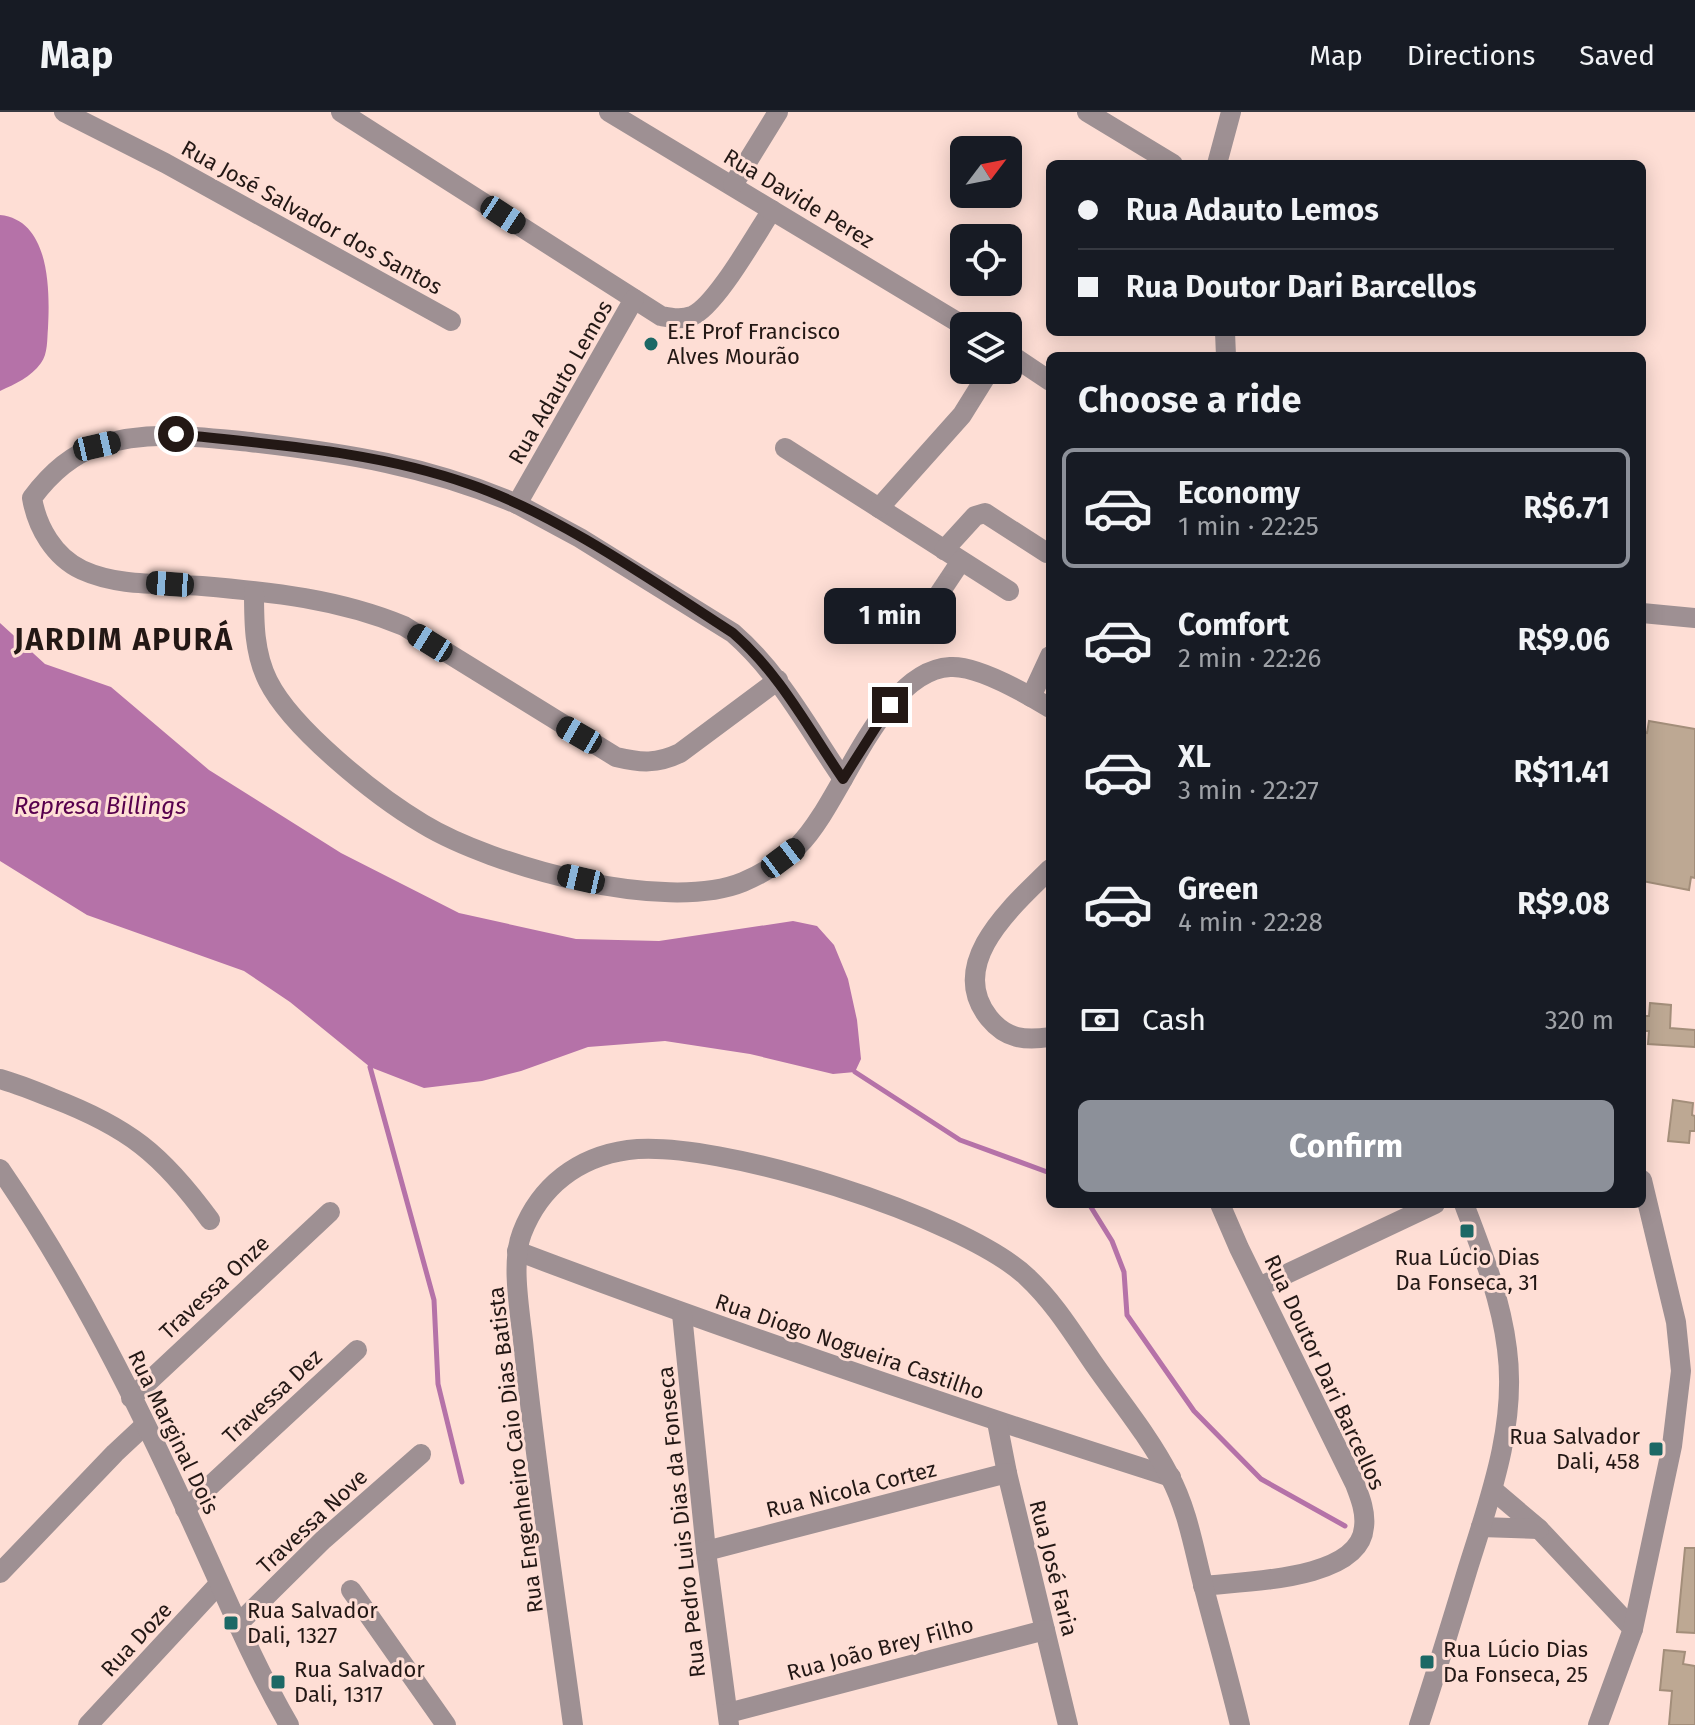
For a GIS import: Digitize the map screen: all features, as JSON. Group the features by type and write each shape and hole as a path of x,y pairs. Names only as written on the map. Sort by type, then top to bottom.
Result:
{"street":[{"name":"Rua José Salvador dos Santos","path":"64,112 165,163 451,321"},
{"path":"341,112 661,316 680,319 695,315 711,301 772,210"},
{"name":"Rua Davide Perez","path":"609,112 950,318"},
{"path":"733,185 778,112"},
{"path":"1087,112 1166,160"},
{"path":"1218,160 1231,112"},
{"name":"Rua Adauto Lemos","path":"517,504 634,299"},
{"path":"1022,362 1046,378"},
{"path":"879,508 962,415 981,384"},
{"path":"778,680 680,753 662,761 641,763 616,757 404,626 351,607 254,592 107,580 78,569 52,546 35,518 32,498 48,478 72,458 97,446 134,437 176,434 319,450 410,466 470,484 517,504 580,538 733,633 755,651 778,680 843,779"},
{"path":"785,448 1009,591"},
{"path":"923,618 952,555 980,513 985,513 1046,552"},
{"path":"254,592 254,630 268,680 284,704 353,775 424,824 504,861 624,890 671,893 710,891 741,883 768,870 799,846 818,821 890,705 913,682 932,671 952,666 970,670 1010,685 1046,706"},
{"path":"1646,613 1695,618"},
{"path":"1031,697 1046,665"},
{"path":"1046,873 995,928 980,951 974,975 978,997 988,1017 1006,1034 1027,1040 1046,1038"},
{"path":"0,1079 80,1108 132,1136 187,1189 210,1220"},
{"name":"Rua Engenheiro Caio Dias Batista","path":"573,1725 530,1412 517,1251 520,1235 538,1200 556,1181 583,1163 629,1150 707,1153 800,1175 887,1205 996,1251 1028,1277 1063,1319 1171,1477 1192,1534 1240,1725"},
{"name":"Rua Marginal Dois","path":"0,1169 72,1280 145,1425 237,1625 289,1725"},
{"path":"1598,1725 1633,1629 1672,1446 1681,1371 1676,1322 1646,1197"},
{"name":"Rua Doutor Dari Barcellos","path":"1203,1586 1318,1571 1344,1558 1361,1538 1364,1528 1363,1509 1355,1484 1222,1208"},
{"path":"1259,1287 1427,1208"},
{"path":"1419,1725 1493,1490 1510,1390 1508,1349 1499,1305 1465,1208"},
{"name":"Travessa Onze","path":"131,1398 330,1212"},
{"name":"Rua Diogo Nogueira Castilho","path":"517,1251 682,1314 997,1422 1171,1477"},
{"name":"Rua Pedro Luis Dias da Fonseca","path":"682,1314 706,1551 729,1719"},
{"name":"Travessa Dez","path":"185,1509 357,1350"},
{"name":"Rua José Faria","path":"997,1422 1068,1725"},
{"path":"0,1573 145,1425"},
{"name":"Travessa Nove","path":"237,1625 323,1540 421,1454"},
{"name":"Rua Nicola Cortez","path":"706,1551 1007,1473"},
{"path":"1493,1490 1539,1529 1633,1629"},
{"path":"1481,1527 1539,1529"},
{"name":"Rua Doze","path":"88,1725 218,1585"},
{"path":"351,1590 446,1725"},
{"name":"Rua João Brey Filho","path":"729,1719 1045,1630"}],"water":[{"path":"0,215 16,220 29,229 38,243 47,277 49,312 43,359 28,376 0,391"},
{"name":"Represa Billings","path":"0,623 45,664 111,687 209,770 341,853 459,913 576,939 659,941 793,921 817,926 834,945 848,979 861,1059 855,1072 833,1074 750,1054 665,1041 588,1047 482,1081 424,1088 370,1067 290,1002 244,971 87,915 0,861"}],"building":[{"path":"1649,721 1695,729 1695,878 1691,877 1689,890 1646,882"},
{"path":"1650,1003 1671,1005 1670,1028 1695,1030 1695,1047 1648,1044 1646,1016 1649,1016"},
{"path":"1673,1100 1693,1103 1695,1131 1690,1131 1689,1143 1668,1141"},
{"path":"1685,1548 1695,1548 1695,1633 1677,1632"},
{"path":"1664,1650 1685,1652 1683,1664 1695,1666 1695,1725 1669,1725 1672,1691 1660,1690"}],"waterway":[{"path":"370,1067 434,1300 438,1384 462,1482"},
{"path":"855,1072 960,1140 1046,1172"},
{"path":"1091,1208 1112,1241 1124,1272 1127,1315 1194,1411 1261,1479 1345,1526"}],"place":[{"name":"E.E Prof Francisco Alves Mourão","path":"651,344"},
{"name":"Rua Lúcio Dias Da Fonseca, 31","path":"1467,1231"},
{"name":"Rua Salvador Dali, 458","path":"1656,1449"},
{"name":"Rua Salvador Dali, 1327","path":"231,1623"},
{"name":"Rua Lúcio Dias Da Fonseca, 25","path":"1427,1662"},
{"name":"Rua Salvador Dali, 1317","path":"278,1682"}],"district":[{"name":"JARDIM APURÁ","path":"124,640"}],"route":[{"path":"176,434 319,450 410,466 470,484 517,504 580,538 704,614 755,651 778,680 843,779 890,705"}]}
